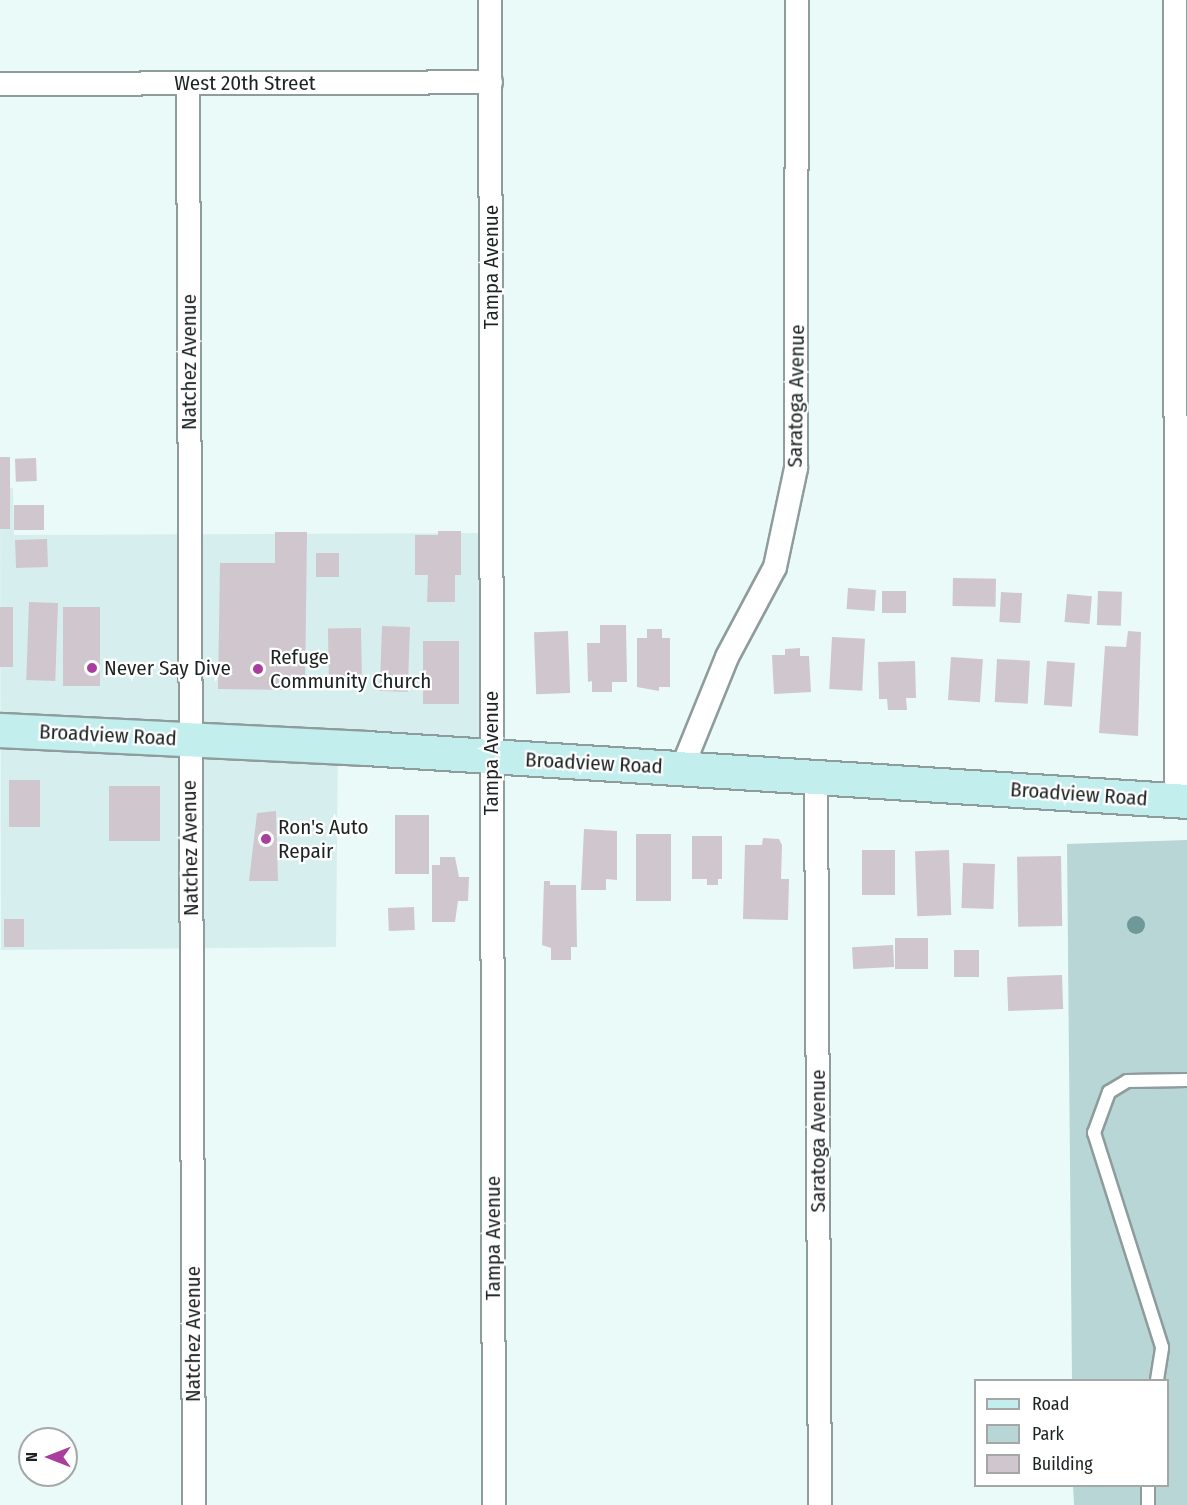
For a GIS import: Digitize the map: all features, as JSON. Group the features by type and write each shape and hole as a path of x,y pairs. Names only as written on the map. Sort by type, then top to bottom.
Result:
{"main road":[{"name":"Broadview Road","path":"0,730 816,776 1182,801"}],"street":[{"name":"Tampa Avenue","path":"490,0 494,1505"},
{"name":"Saratoga Avenue","path":"682,768 726,657 775,567 796,468 797,0"},
{"path":"1175,0 1182,801"},
{"name":"West 20th Street","path":"0,84 491,82"},
{"name":"Natchez Avenue","path":"188,83 194,1505"},
{"name":"Saratoga Avenue","path":"816,776 820,1505"}],"lane":[{"path":"1157,1379 1162,1347 1095,1133 1109,1092 1127,1081 1187,1080"},
{"path":"1148,1487 1148,1505"}],"shaded area":[{"path":"0,488 13,488 14,535 491,533 491,757 338,747 336,947 1,950"}],"green space":[{"path":"1187,840 1187,1505 1074,1505 1073,1487 1169,1487 1169,1379 1072,1379 1067,844"}],"building":[{"path":"0,457 10,457 10,529 0,529"},
{"path":"36,458 37,481 16,482 15,459"},
{"path":"14,505 44,505 44,530 14,530"},
{"path":"438,531 461,531 461,575 455,575 455,602 427,602 428,575 415,575 415,535 438,535"},
{"path":"275,532 307,532 305,690 218,689 220,563 275,563"},
{"path":"47,539 48,567 16,568 15,540"},
{"path":"316,553 339,553 339,577 316,577"},
{"path":"953,578 996,579 996,607 953,606"},
{"path":"848,588 876,590 874,611 847,609"},
{"path":"882,591 906,591 906,613 882,613"},
{"path":"1098,591 1122,592 1121,626 1097,625"},
{"path":"1001,592 1022,593 1020,623 999,622"},
{"path":"1067,594 1092,596 1089,624 1065,622"},
{"path":"29,602 58,603 55,681 26,680"},
{"path":"0,607 13,607 13,667 0,667"},
{"path":"63,607 100,607 100,686 63,686"},
{"path":"600,625 626,625 627,682 612,682 612,692 592,692 592,681 588,682 587,643 600,643"},
{"path":"382,626 410,627 408,692 380,691"},
{"path":"361,628 362,687 329,688 328,629"},
{"path":"647,629 662,629 662,638 670,638 670,687 659,687 659,691 637,687 637,638 647,638"},
{"path":"568,631 570,693 536,694 534,632"},
{"path":"1128,631 1141,632 1138,736 1099,733 1105,646 1126,647"},
{"path":"832,637 865,639 862,691 829,689"},
{"path":"423,641 459,641 459,704 423,704"},
{"path":"800,648 800,656 809,656 811,692 774,694 772,655 785,655 785,649"},
{"path":"951,657 983,659 980,702 948,700"},
{"path":"997,659 1030,661 1028,704 995,702"},
{"path":"915,661 916,698 906,698 907,710 888,710 887,699 879,699 878,662"},
{"path":"1047,661 1075,663 1072,707 1044,705"},
{"path":"9,780 40,780 40,827 9,827"},
{"path":"109,786 160,786 160,841 109,841"},
{"path":"276,811 278,881 249,881 257,813"},
{"path":"395,815 429,815 429,874 395,874"},
{"path":"584,829 617,831 617,880 606,879 606,890 581,890"},
{"path":"636,834 671,834 671,901 636,901"},
{"path":"692,836 722,836 722,879 718,879 718,885 707,885 707,879 692,879"},
{"path":"763,838 779,839 782,845 781,879 789,879 788,920 743,919 745,845 762,845"},
{"path":"862,850 895,850 895,895 862,895"},
{"path":"949,850 951,915 917,916 915,851"},
{"path":"1061,856 1062,926 1018,927 1017,857"},
{"path":"440,857 455,857 459,877 469,877 468,901 458,901 455,922 432,922 432,865 440,865"},
{"path":"963,863 995,864 993,909 961,908"},
{"path":"544,881 550,881 550,885 576,885 577,947 571,947 571,960 551,960 551,948 542,945"},
{"path":"414,907 415,930 389,931 388,908"},
{"path":"4,919 24,919 24,947 4,947"},
{"path":"895,938 928,938 928,969 895,969"},
{"path":"893,945 894,967 853,969 852,947"},
{"path":"954,950 979,950 979,977 954,977"},
{"path":"1062,975 1063,1009 1008,1011 1007,977"}],"place":[{"name":"Never Say Dive","path":"92,668"},
{"name":"Refuge Community Church","path":"258,669"},
{"name":"Ron's Auto Repair","path":"266,839"}]}
